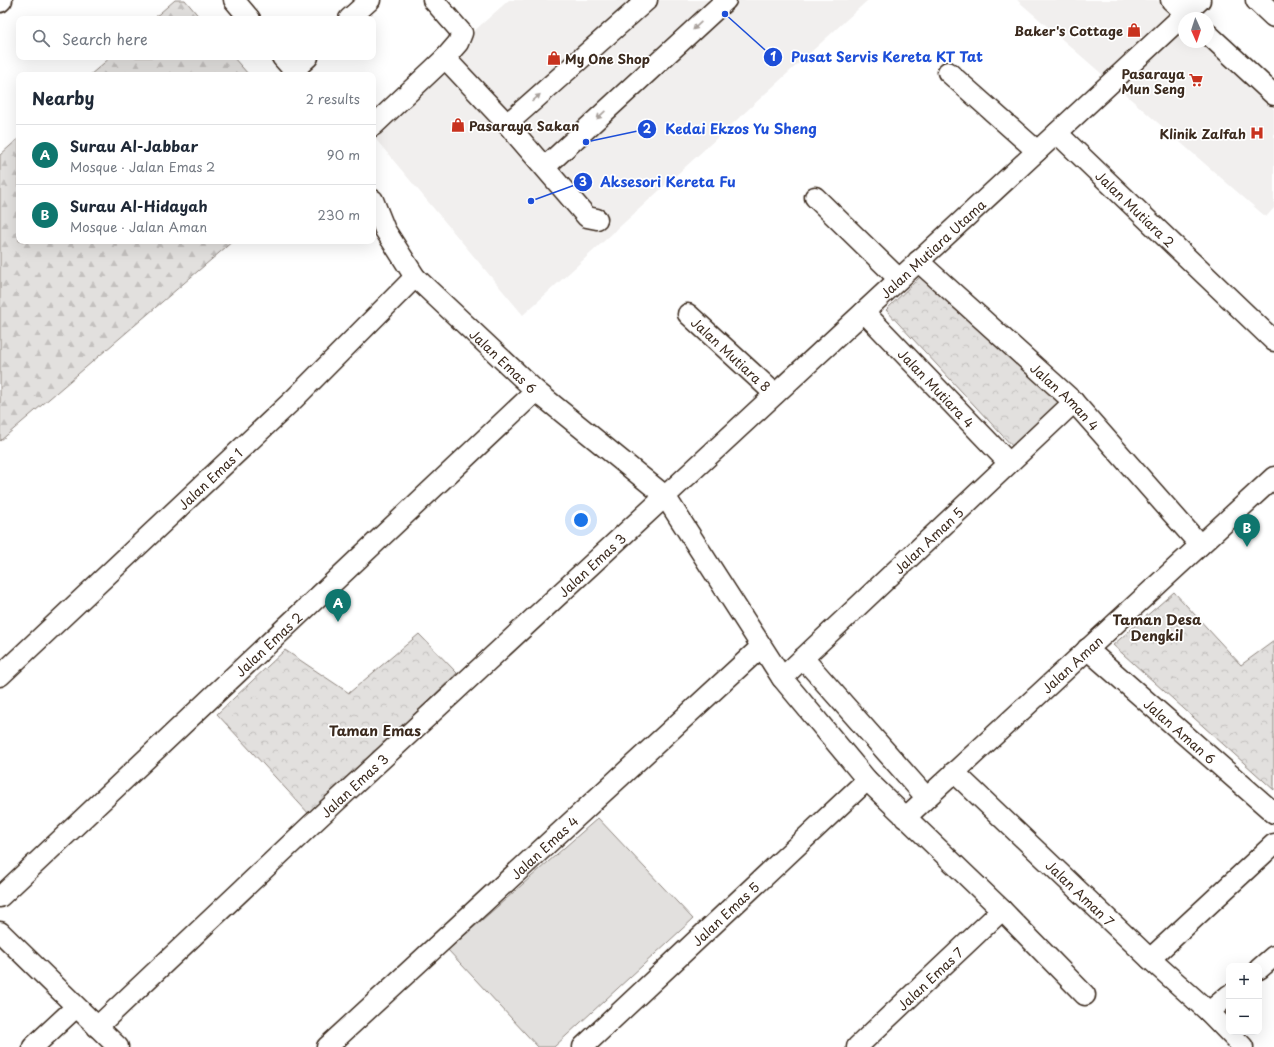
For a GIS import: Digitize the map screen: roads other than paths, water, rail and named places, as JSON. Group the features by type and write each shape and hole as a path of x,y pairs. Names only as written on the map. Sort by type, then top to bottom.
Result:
{"main road":[{"path":"1257,0 1274,16"}],"street":[{"path":"234,0 247,16"},
{"path":"352,16 370,0"},
{"path":"376,123 445,58 458,43 462,33 434,0"},
{"path":"507,124 647,0"},
{"path":"545,167 726,0"},
{"path":"1171,0 1192,10"},
{"name":"Jalan Mutiara Utama","path":"665,496 1056,133 1192,10"},
{"path":"1214,40 1274,96"},
{"path":"445,58 507,124 587,217 597,220"},
{"path":"291,67 303,60"},
{"path":"948,72 1037,151"},
{"name":"Jalan Mutiara 2","path":"1056,133 1274,341"},
{"path":"815,197 899,279"},
{"name":"Jalan Emas 6","path":"376,208 385,230 416,277 536,391 665,496 782,678 867,780 1002,910 1085,995"},
{"name":"Jalan Aman 4","path":"918,261 1074,402 1200,545"},
{"name":"Jalan Emas 1","path":"0,676 294,399 416,277"},
{"name":"Jalan Mutiara 4","path":"864,312 1009,463"},
{"name":"Jalan Mutiara 8","path":"688,314 775,394"},
{"name":"Jalan Emas 2","path":"0,897 536,391"},
{"name":"Jalan Aman 5","path":"782,678 1074,402"},
{"name":"Jalan Aman","path":"905,818 1274,477"},
{"name":"Jalan Emas 3","path":"97,1027 313,823 665,496"},
{"name":"Jalan Emas 4","path":"327,1047 761,647"},
{"name":"Jalan Aman 6","path":"1087,649 1274,813"},
{"path":"803,658 926,797"},
{"name":"Jalan Aman 7","path":"954,772 1150,959 1209,1012 1242,1047"},
{"name":"Jalan Emas 5","path":"583,1047 867,780"},
{"path":"1150,959 1274,844"},
{"name":"Jalan Emas 7","path":"857,1047 1002,910"},
{"path":"0,932 118,1047"},
{"path":"1262,966 1274,956"},
{"path":"1209,1012 1226,998"},
{"path":"33,1047 76,1007"}],"place":[{"name":"Pusat Servis Kereta KT Tat","path":"725,14"},
{"name":"Baker's Cottage","path":"1134,30"},
{"name":"My One Shop","path":"554,58"},
{"name":"Pasaraya Mun Seng","path":"1196,80"},
{"name":"Pasaraya Sakan","path":"458,125"},
{"name":"Klinik Zalfah","path":"1257,133"},
{"name":"Kedai Ekzos Yu Sheng","path":"586,142"},
{"name":"Aksesori Kereta Fu","path":"531,201"},
{"name":"Surau Al-Hidayah","path":"1247,547"},
{"name":"Surau Al-Jabbar","path":"338,622"}],"district":[{"name":"Taman Desa Dengkil","path":"1157,628"},
{"name":"Taman Emas","path":"375,730"}]}
